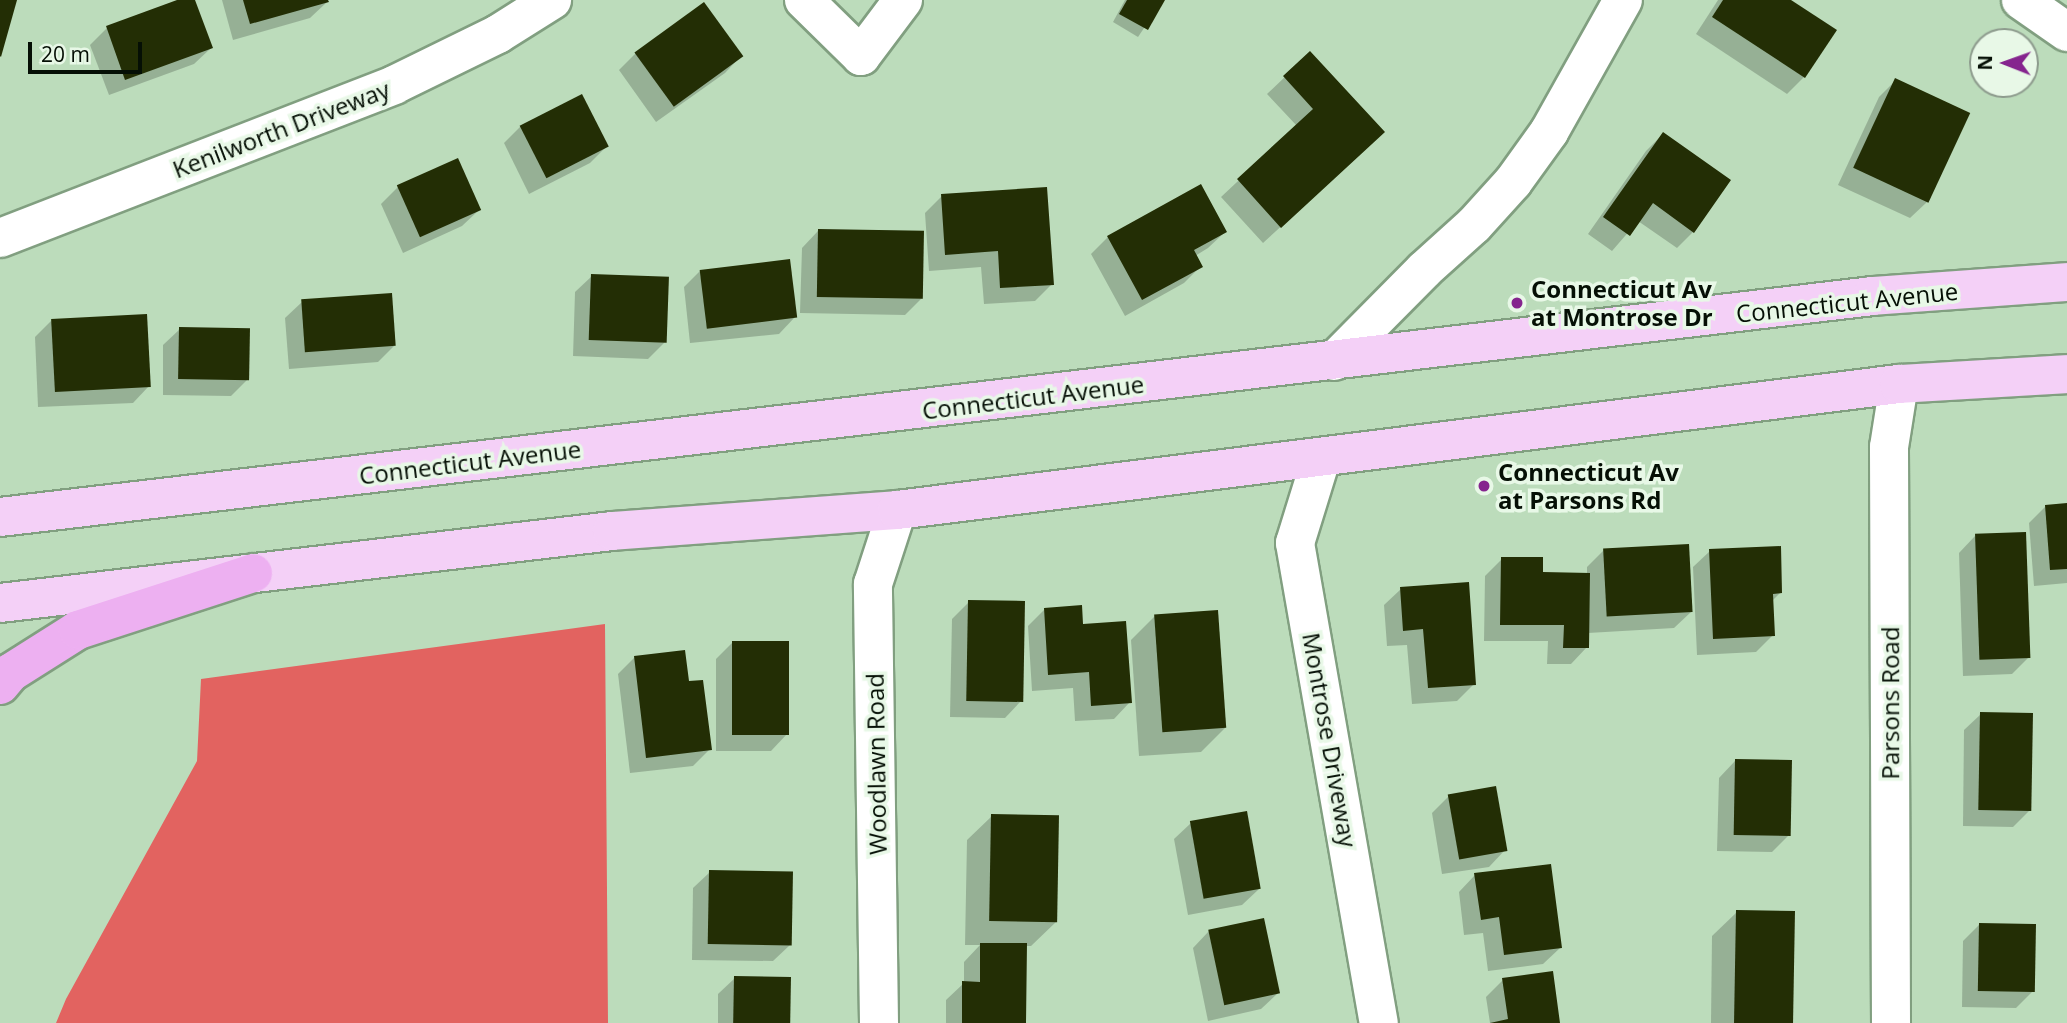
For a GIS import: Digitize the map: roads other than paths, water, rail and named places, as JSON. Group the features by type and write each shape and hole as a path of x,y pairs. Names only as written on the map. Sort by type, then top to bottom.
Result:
{"highway":[{"path":"0,685 10,673 78,630 253,573"}],"main road":[{"name":"Connecticut Avenue","path":"0,517 1872,296 2067,282"},
{"path":"0,603 612,531 897,510 1321,459 1389,447 1899,384 2067,373"}],"street":[{"name":"Kenilworth Driveway","path":"0,238 394,85 498,34 552,0"},
{"path":"804,0 861,56 903,0"},
{"path":"1334,361 1424,270 1474,225 1513,182 1549,132 1623,0"},
{"path":"2021,0 2067,32"},
{"name":"Parsons Road","path":"1891,1023 1889,447 1899,384"},
{"name":"Montrose Driveway","path":"1321,459 1296,543 1379,1023"},
{"name":"Woodlawn Road","path":"879,1023 873,584 897,510"}],"place":[{"name":"Connecticut Av at Montrose Dr","path":"1517,303"},
{"name":"Connecticut Av at Parsons Rd","path":"1484,486"}]}
